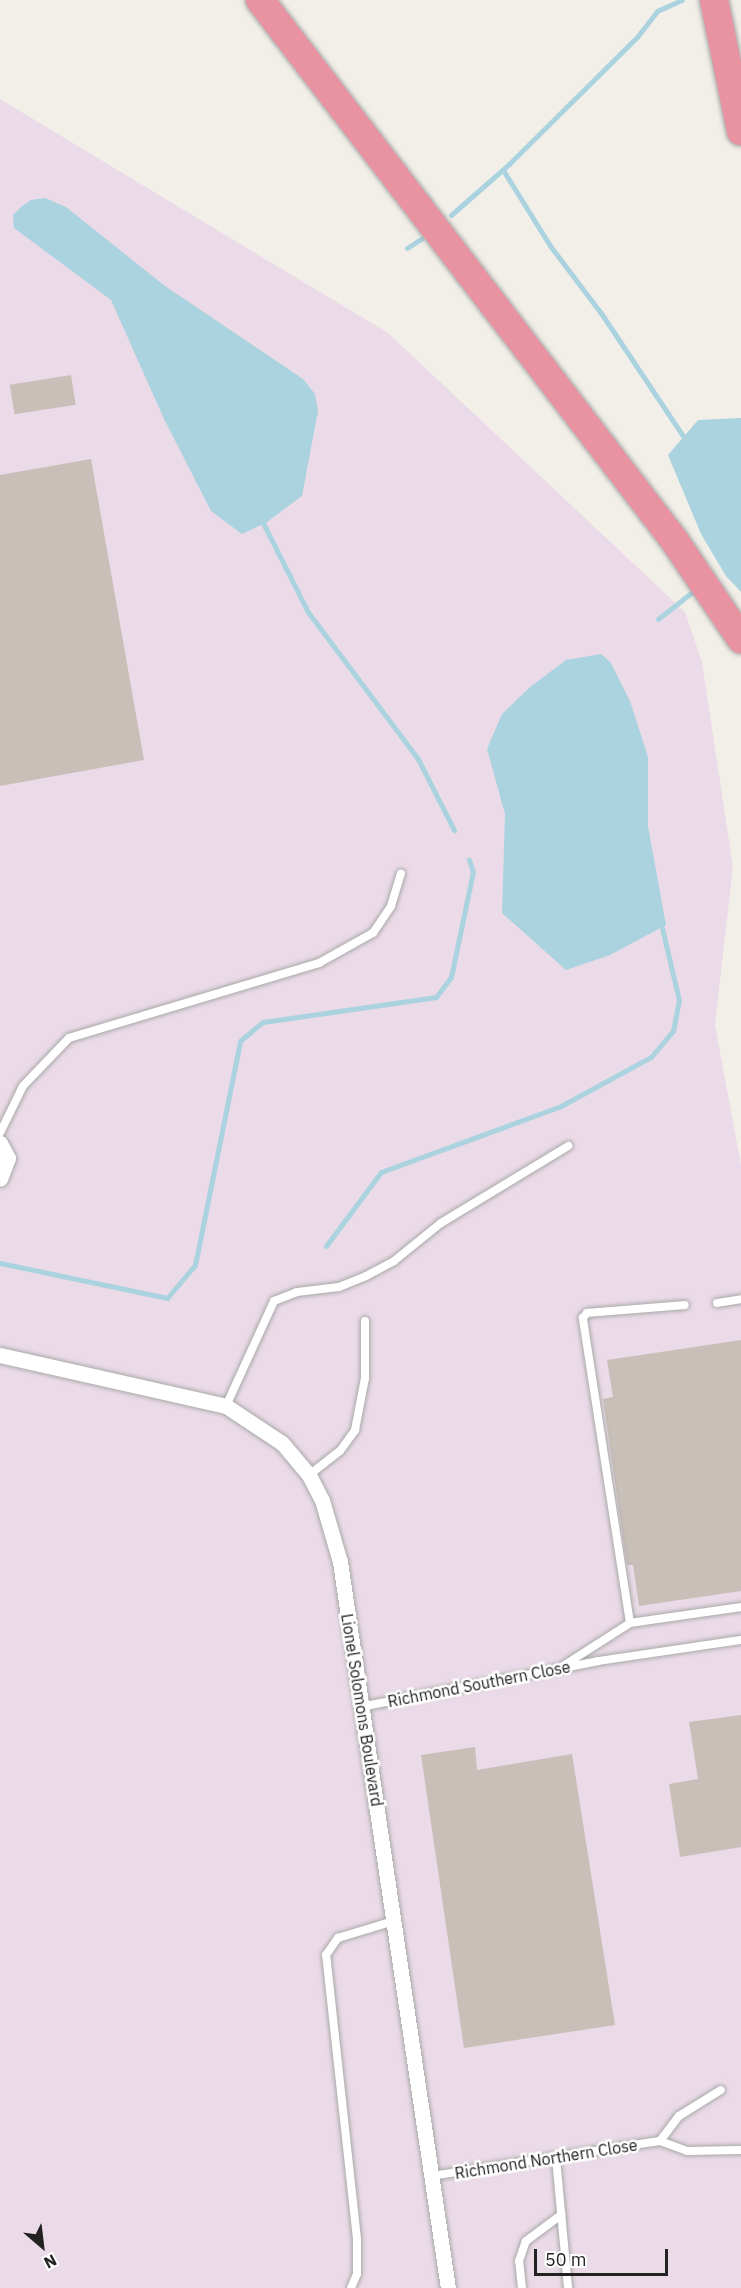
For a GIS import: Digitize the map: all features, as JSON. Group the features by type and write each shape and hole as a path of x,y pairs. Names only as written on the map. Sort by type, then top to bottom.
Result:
{"highway":[{"path":"260,0 674,540 741,639"},
{"path":"714,0 741,131"}],"street":[{"path":"0,1143 8,1158 0,1179"},
{"name":"Lionel Solomons Boulevard","path":"0,1354 226,1406 264,1428 309,1475 333,1528 395,1921 448,2288"}],"lane":[{"path":"0,1133 23,1086 69,1038 319,963 373,933 391,906 401,873"},
{"path":"226,1406 274,1301 366,1276 394,1261 441,1224 568,1146"},
{"path":"717,1303 741,1299"},
{"path":"630,1623 583,1318 587,1313 685,1305"},
{"path":"309,1475 340,1451 355,1430 365,1378 365,1321"},
{"path":"560,1669 630,1623 741,1607"},
{"name":"Richmond Southern Close","path":"360,1707 598,1661 741,1640"},
{"path":"351,2288 357,2274 357,2239 326,1955 338,1938 395,1921"},
{"path":"721,2090 680,2116 660,2140 687,2151 741,2150"},
{"name":"Richmond Northern Close","path":"431,2176 660,2140"},
{"path":"556,2158 568,2288"},
{"path":"522,2288 519,2261 526,2241 561,2215"}],"shaded area":[{"path":"0,99 388,333 685,612 702,662 733,867 715,1025 741,1165 741,2288 0,2288"}],"water":[{"path":"45,198 66,207 165,286 303,379 315,394 318,411 302,496 267,522 242,534 211,511 164,419 111,300 14,228 13,215 21,207 31,200"},
{"path":"741,418 741,592 726,576 701,534 668,455 698,420"},
{"path":"601,654 611,663 630,701 648,757 648,826 666,925 610,955 566,970 502,913 505,814 487,749 502,714 529,688 566,660"}],"building":[{"path":"71,375 76,405 14,414 10,385"},
{"path":"91,459 144,760 0,786 0,475"},
{"path":"741,1340 741,1591 639,1606 633,1565 627,1565 603,1399 613,1397 607,1360"},
{"path":"741,1715 741,1847 680,1857 669,1784 698,1779 689,1722"},
{"path":"475,1747 477,1770 572,1754 615,2025 464,2048 421,1755"}],"waterway":[{"path":"451,215 509,164 637,37 657,11 682,0"},
{"path":"503,170 551,247 601,313 683,436"},
{"path":"407,248 421,239"},
{"path":"261,519 308,612 418,759 454,830"},
{"path":"658,619 691,593"},
{"path":"0,1263 167,1298 195,1265 240,1041 263,1022 436,997 451,977 473,872 469,860"},
{"path":"326,1246 381,1172 561,1106 651,1057 673,1031 679,1000 662,928"}]}
